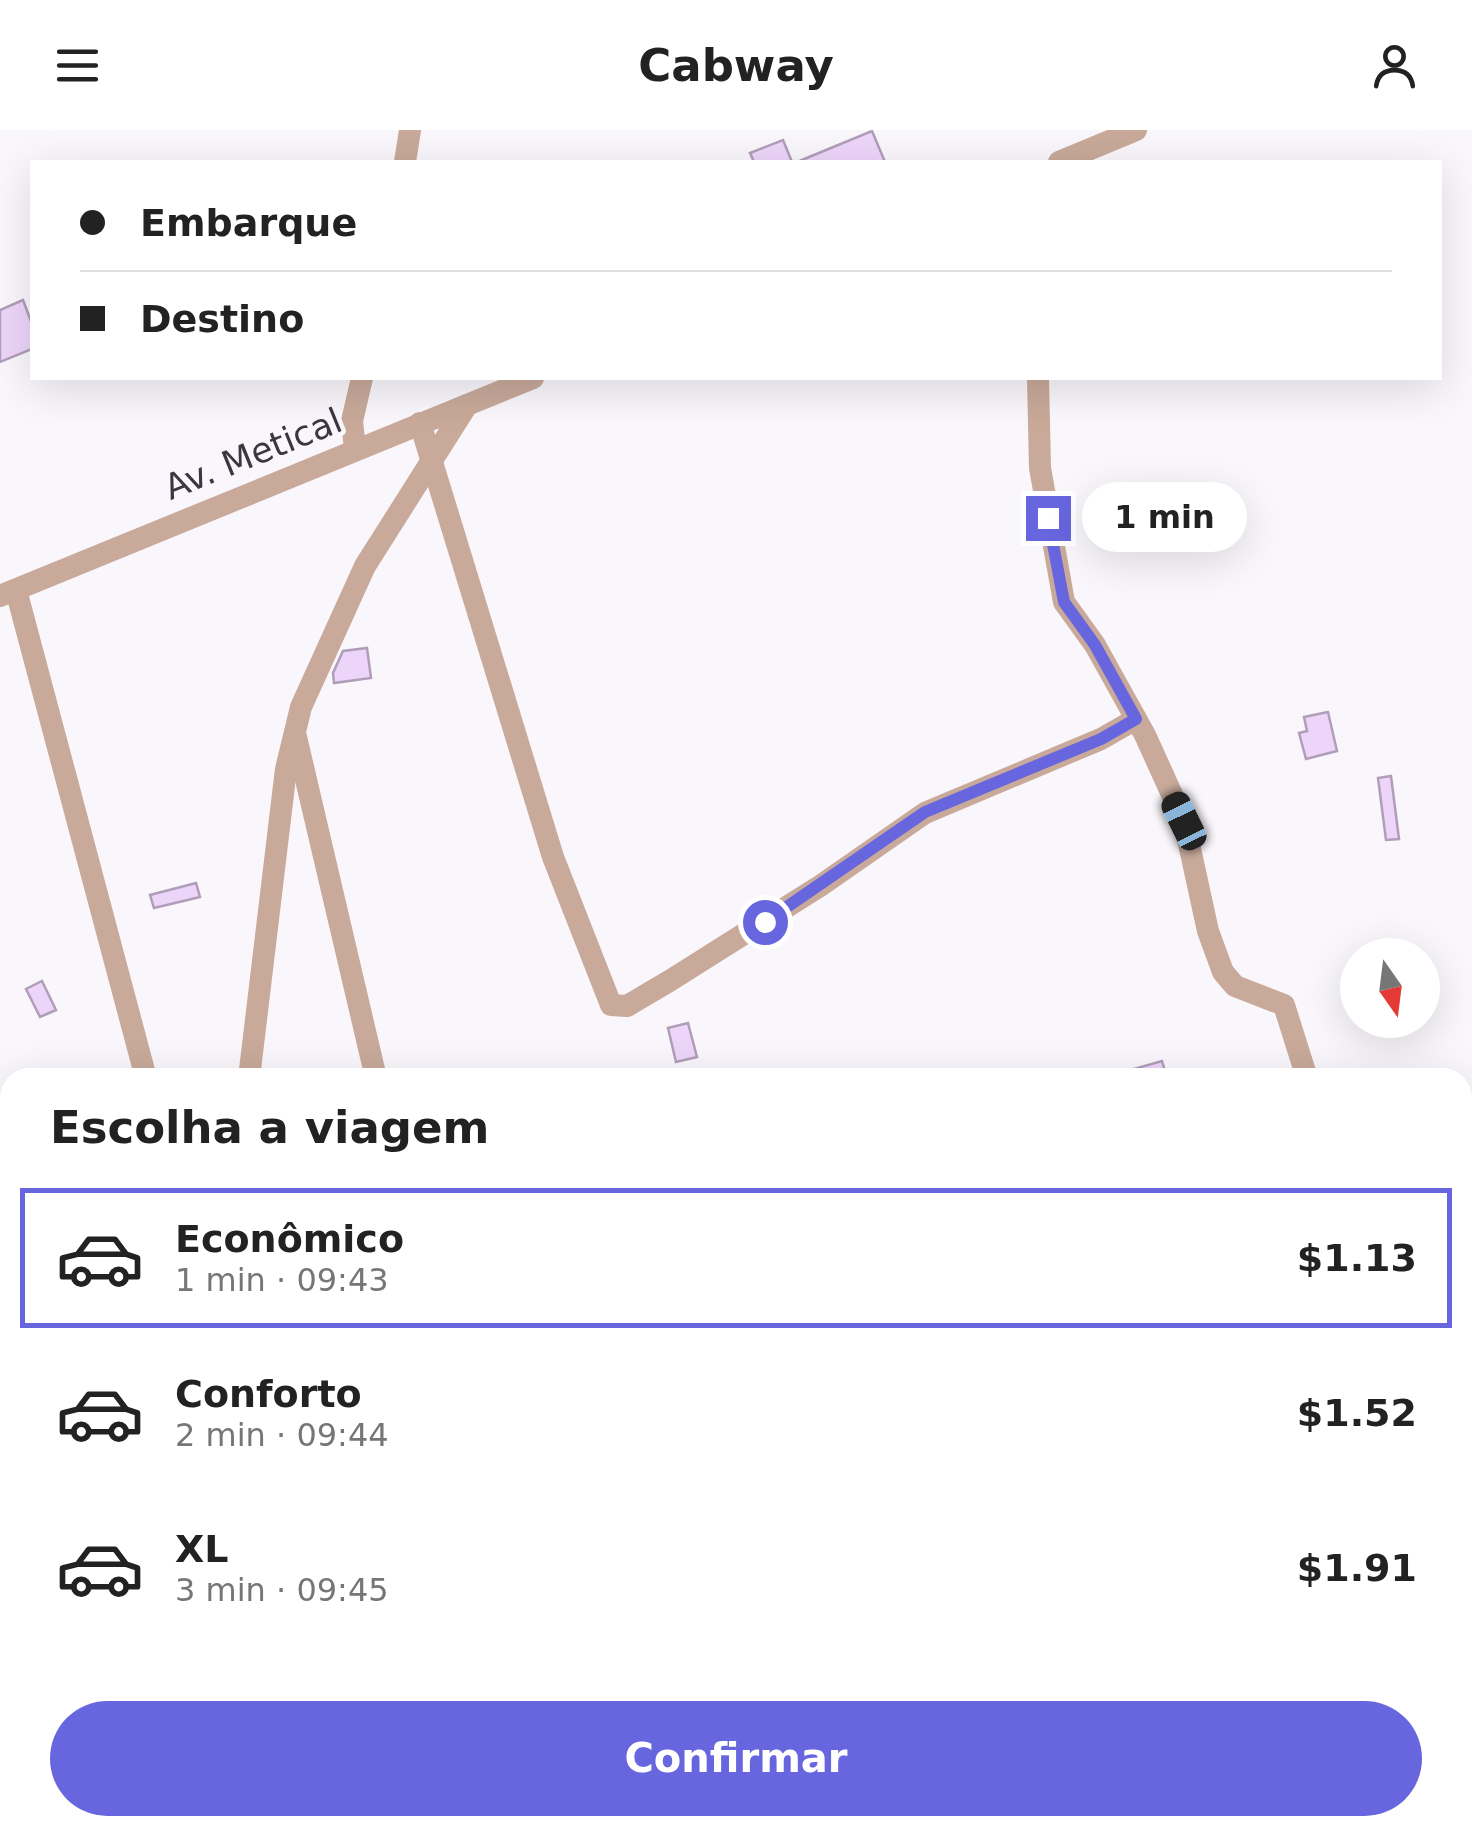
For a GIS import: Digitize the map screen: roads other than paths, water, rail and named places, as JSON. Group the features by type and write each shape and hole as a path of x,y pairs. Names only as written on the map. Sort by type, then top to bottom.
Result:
{"street":[{"path":"404,160 410,130"},
{"path":"1064,160 1136,130"},
{"path":"355,449 352,421 362,380"},
{"name":"Av. Metical","path":"8,593 528,380"},
{"path":"1038,380 1040,468 1064,602 1095,645 1136,719 1189,833 1214,953 1234,986 1274,997 1284,1004 1303,1068"},
{"path":"250,1068 286,769 309,687 345,618 365,566 467,404"},
{"path":"420,422 553,857 611,1005 627,1006 688,970 925,812 1101,739 1136,719"},
{"path":"8,593 143,1068"},
{"path":"295,734 374,1068"}]}
